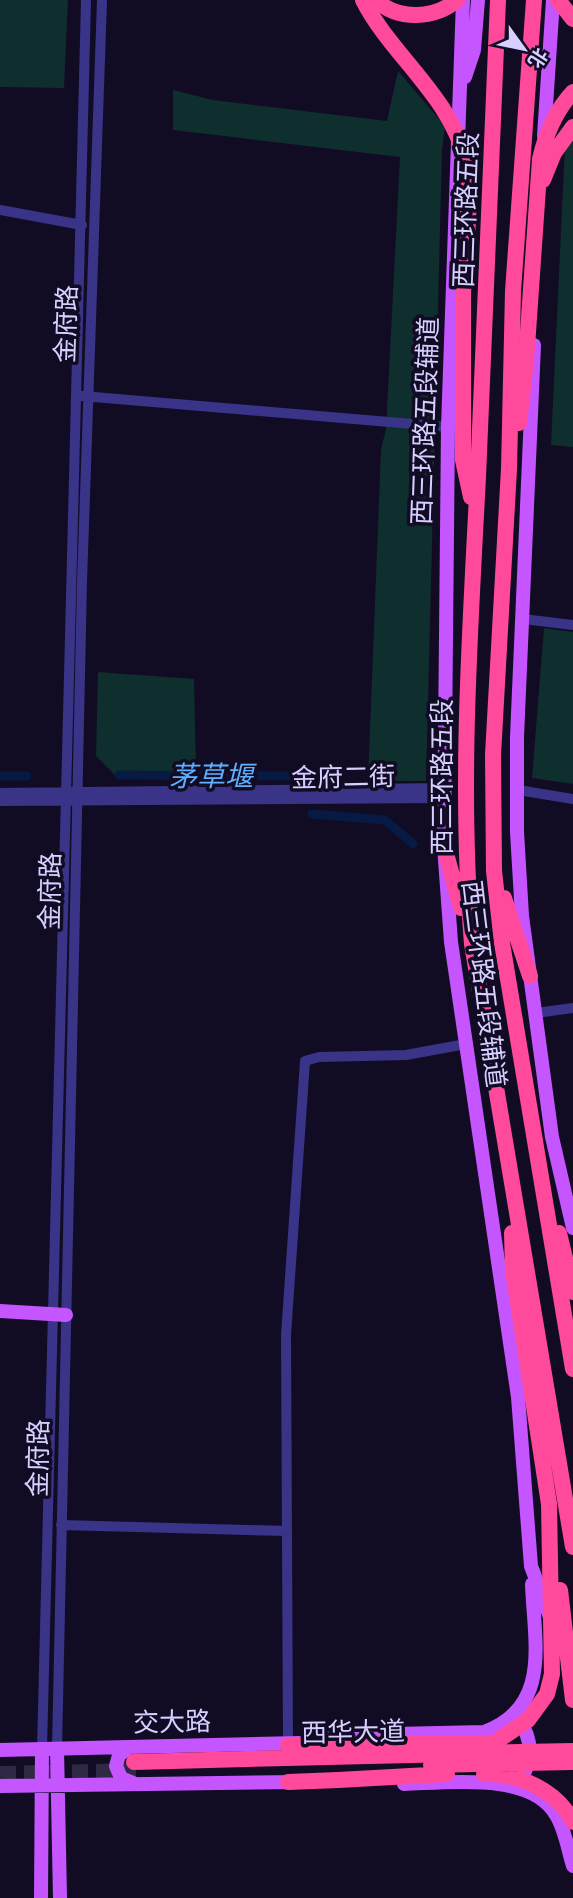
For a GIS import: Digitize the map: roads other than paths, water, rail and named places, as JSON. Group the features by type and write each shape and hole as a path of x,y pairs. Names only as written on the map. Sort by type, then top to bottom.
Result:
{"highway":[{"path":"367,2 412,15 431,14 457,0"},
{"name":"西三环路五段","path":"498,0 488,291 464,751 465,865 472,944 573,1547"},
{"name":"西三环路五段","path":"534,0 513,291 509,469 493,755 495,871 502,943 573,1369"},
{"path":"555,0 573,19"},
{"path":"367,2 446,117 465,159 467,206 463,294 463,460 475,520"},
{"path":"509,469 518,438 526,361 535,209 545,136 555,116 573,92"},
{"path":"535,209 554,153 573,127"},
{"path":"444,846 472,944"},
{"path":"495,871 530,975"},
{"path":"538,1160 573,1292"},
{"path":"509,1161 513,1270 549,1504 573,1700"},
{"path":"458,1759 494,1743 528,1720 547,1694 552,1674 549,1504"},
{"path":"288,1763 342,1744 494,1743"},
{"path":"397,1744 431,1760"},
{"name":"西华大道","path":"134,1766 431,1760 573,1751"},
{"path":"458,1759 516,1778 548,1793 561,1803 573,1822"},
{"name":"西华大道","path":"458,1759 573,1762"},
{"path":"398,1777 431,1760"},
{"path":"288,1763 338,1780 498,1773"}],"main road":[{"name":"西三环路五段辅道","path":"463,0 448,427 444,846 451,942 518,1397 531,1566 544,1605 573,1668"},
{"path":"460,92 474,50 478,0"},
{"path":"542,0 549,41"},
{"name":"西三环路五段辅道","path":"555,0 549,41 518,790 522,916 552,1137 573,1228"},
{"path":"0,1311 59,1315"},
{"path":"288,1763 349,1735 484,1732 502,1726 525,1701 536,1665 531,1566"},
{"path":"515,1714 528,1732 531,1758 527,1772 515,1788"},
{"name":"交大路","path":"0,1750 49,1749 134,1766"},
{"name":"金府路","path":"49,1749 50,1784"},
{"path":"288,1763 349,1785 482,1782 515,1788 546,1802 557,1816 573,1866"},
{"name":"交大路","path":"0,1786 50,1784 134,1766 288,1763"},
{"path":"41,1898 50,1784"},
{"path":"50,1784 60,1898"}],"street":[{"name":"金府路","path":"49,1749 86,0"},
{"name":"金府路","path":"70,797 102,0"},
{"path":"0,210 82,225"},
{"path":"76,395 448,427"},
{"path":"523,619 573,625"},
{"path":"518,790 573,799"},
{"path":"0,793 70,797"},
{"name":"金府二街","path":"70,797 443,793"},
{"path":"0,801 70,797"},
{"path":"536,1013 573,1008"},
{"path":"288,1763 286,1335 305,1060 319,1057 406,1055 466,1044"},
{"name":"金府路","path":"49,1749 61,1525 59,1315"},
{"path":"61,1525 287,1531"}],"waterway":[{"name":"茅草堰","path":"119,775 299,776 302,783"},
{"name":"茅草堰","path":"0,776 27,776"},
{"name":"茅草堰","path":"312,814 385,820 413,844"}],"tunnel":[{"path":"0,1774 136,1771"}]}
